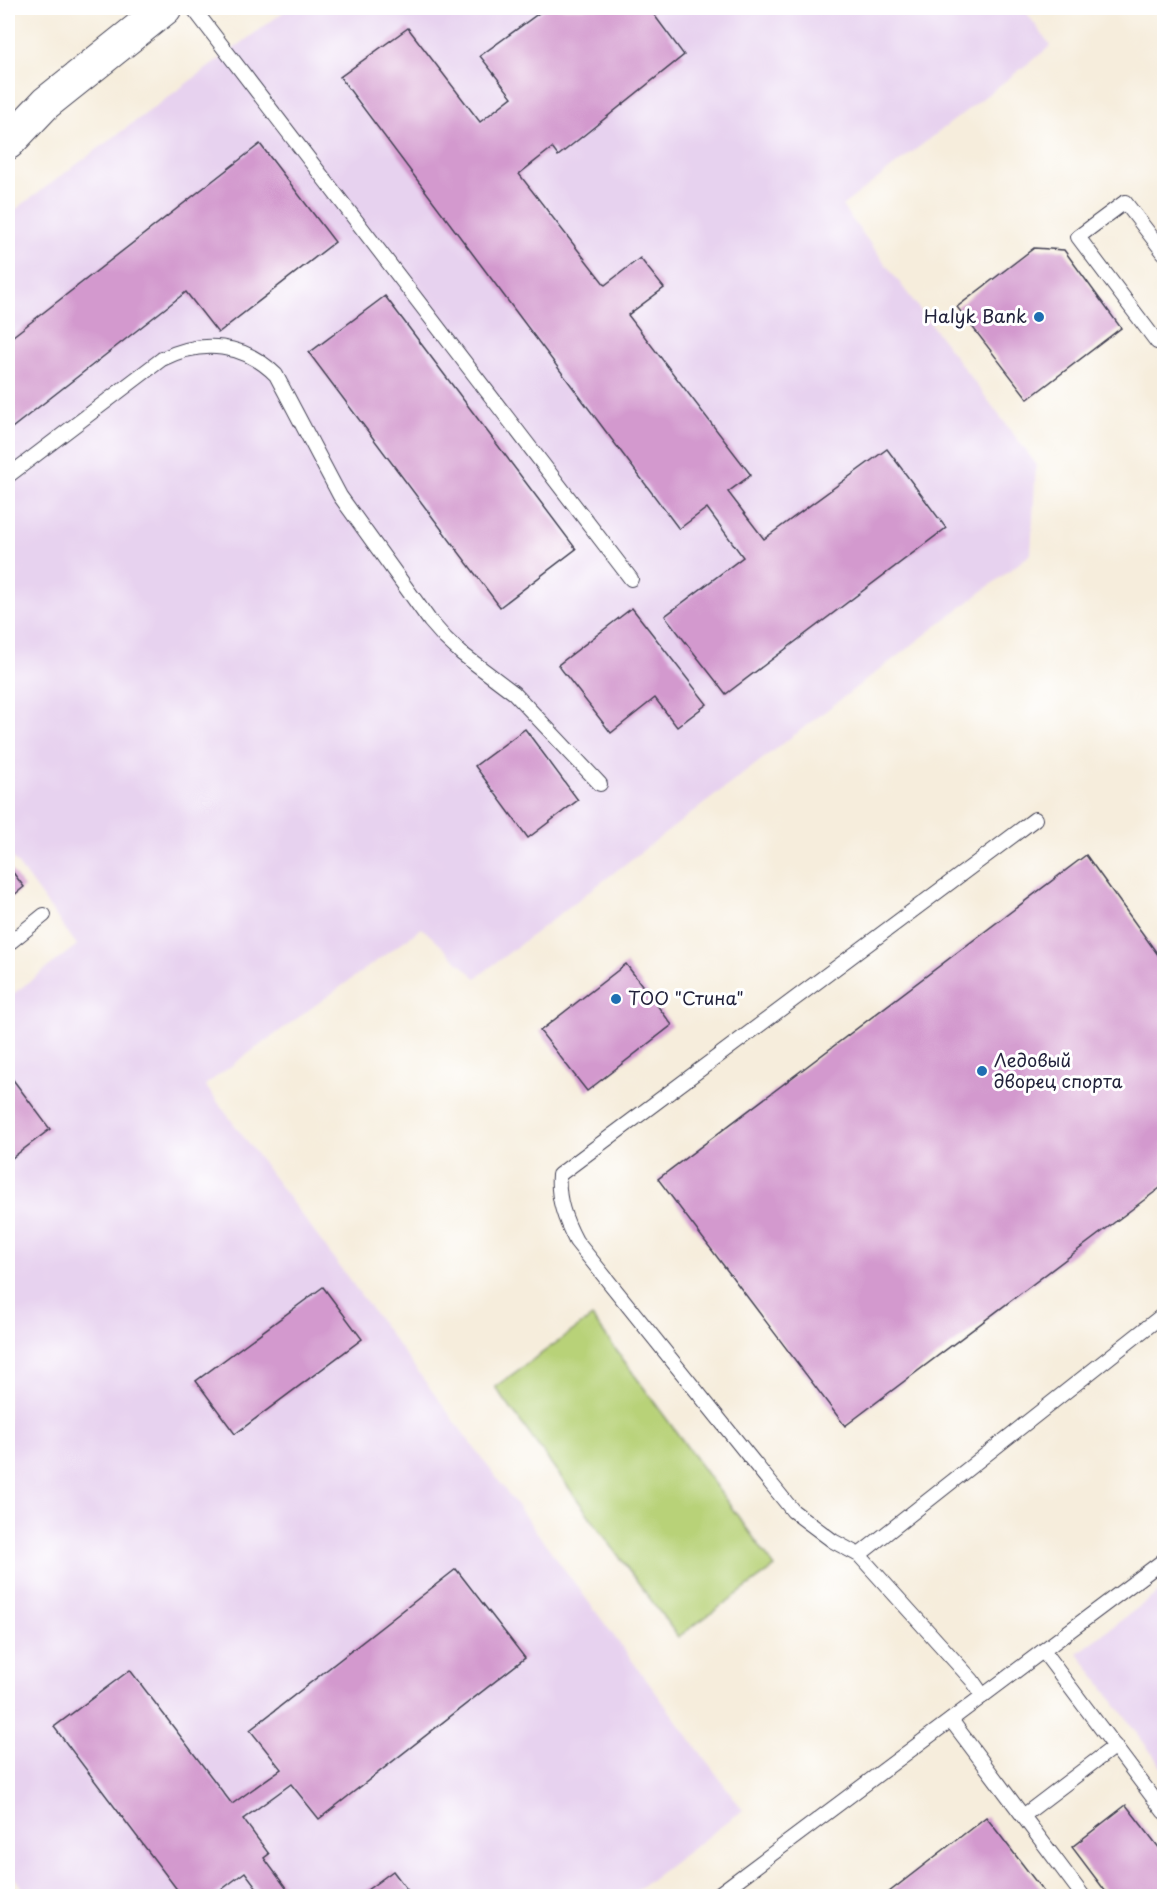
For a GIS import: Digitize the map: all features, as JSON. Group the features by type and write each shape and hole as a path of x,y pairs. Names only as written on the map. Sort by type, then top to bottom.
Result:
{"street":[{"path":"8,143 46,103 165,8"}],"lane":[{"path":"192,8 631,579"},
{"path":"1164,253 1125,202 1078,237 1157,342 1164,336"},
{"path":"8,476 162,359 191,347 218,347 249,355 265,363 276,375 340,496 430,621 461,653 514,693 600,784"},
{"path":"983,1696 972,1680 859,1555 833,1541 793,1511 576,1241 566,1222 558,1189 559,1175 1035,819"},
{"path":"8,944 44,915"},
{"path":"859,1555 1164,1314"},
{"path":"716,1896 1164,1560"},
{"path":"1042,1651 1164,1812"},
{"path":"951,1720 1083,1896"},
{"path":"1023,1816 1114,1746"}],"shaded area":[{"path":"289,8 1023,8 1051,46 842,206 1036,464 1031,554 476,978 422,928 205,1085 743,1810 629,1896 28,1896 8,1869 8,998 77,945 8,851 8,215"},
{"path":"1164,1588 1164,1770 1078,1653"}],"green space":[{"path":"592,1317 775,1567 678,1637 495,1387"}],"building":[{"path":"546,8 649,8 684,55 558,156 552,148 519,174 605,285 640,258 664,288 628,315 751,475 728,492 764,539 887,449 946,528 726,694 665,616 743,557 707,508 679,529 340,77 408,28 480,122 512,97 480,56"},
{"path":"260,144 335,242 218,333 186,292 8,431 8,340"},
{"name":"Halyk Bank","path":"1034,248 1064,250 1121,328 1028,399 957,307"},
{"path":"385,296 576,549 500,607 309,353"},
{"path":"632,608 707,704 677,727 655,698 611,733 558,665"},
{"path":"525,729 578,800 528,838 475,766"},
{"name":"Ледовый дворец спорта","path":"1086,855 1164,963 1164,1185 845,1426 658,1179"},
{"path":"8,866 24,887 8,900"},
{"path":"626,964 672,1025 587,1091 540,1031"},
{"path":"8,1073 50,1129 8,1161"},
{"path":"323,1287 362,1339 235,1434 196,1381"},
{"path":"456,1569 525,1658 319,1819 291,1784 243,1819 269,1854 264,1858 292,1896 263,1896 245,1872 213,1896 182,1896 54,1727 130,1670 232,1804 281,1769 250,1730"},
{"path":"1126,1805 1164,1854 1164,1896 1109,1896 1072,1847"},
{"path":"986,1817 1047,1896 884,1896"},
{"path":"393,1871 412,1896 359,1896"}],"place":[{"name":"Halyk Bank","path":"1039,317"},
{"name":"ТОО \"Стина\"","path":"616,999"},
{"name":"Ледовый дворец спорта","path":"982,1071"}]}
